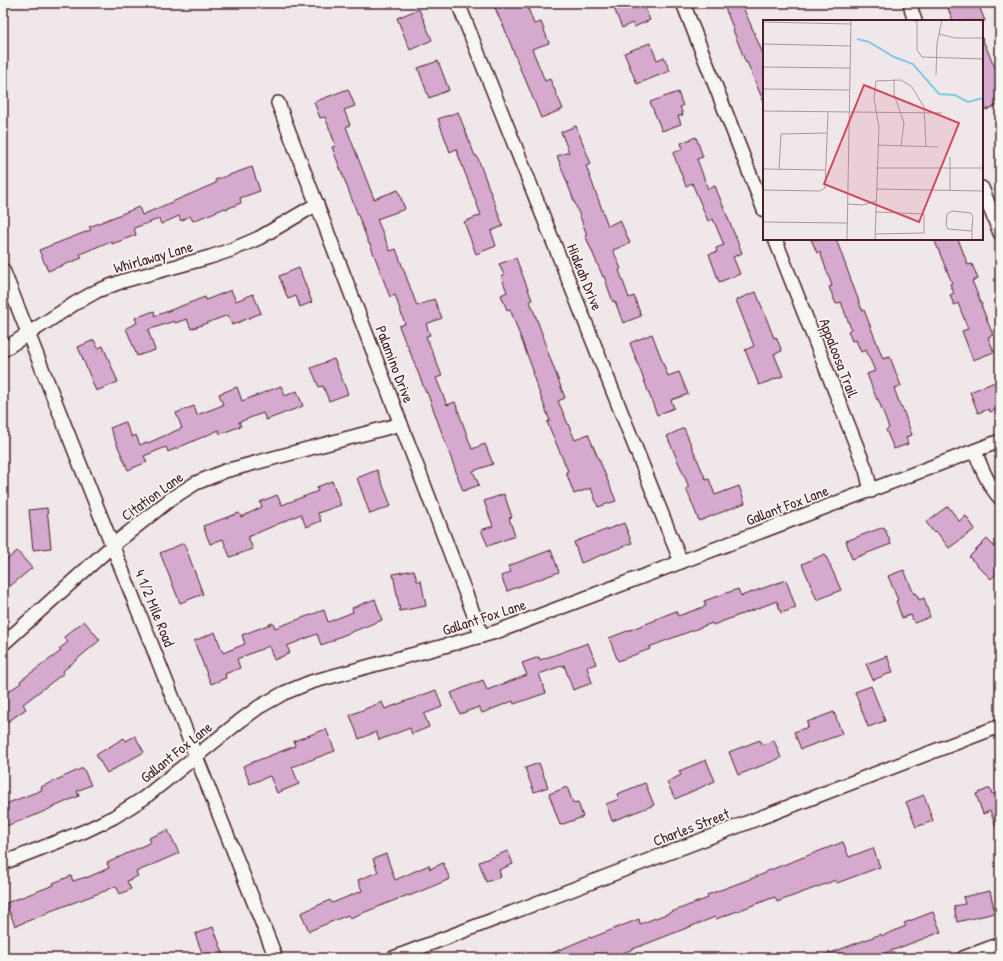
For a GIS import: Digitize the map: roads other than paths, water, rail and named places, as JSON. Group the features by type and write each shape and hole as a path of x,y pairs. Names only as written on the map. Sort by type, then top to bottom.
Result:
{"street":[{"name":"Hialeah Drive","path":"458,3 681,562"},
{"path":"682,3 763,207"},
{"path":"910,3 915,20"},
{"name":"Palamino Drive","path":"278,103 482,636"},
{"path":"983,190 1000,233"},
{"name":"Whirlaway Lane","path":"3,350 74,304 97,291 123,281 231,250 259,238 317,204"},
{"name":"Appaloosa Trail","path":"775,240 866,470 871,491"},
{"name":"4 1/2 Mile Road","path":"3,270 276,958"},
{"name":"Citation Lane","path":"3,644 113,545 172,498 196,484 225,471 401,424"},
{"name":"Gallant Fox Lane","path":"3,863 85,831 114,817 144,798 259,707 284,693 311,682 496,632 1000,441"},
{"path":"975,451 984,474 1000,498"},
{"name":"Charles Street","path":"393,958 1000,726"},
{"path":"963,958 1000,944"}]}
